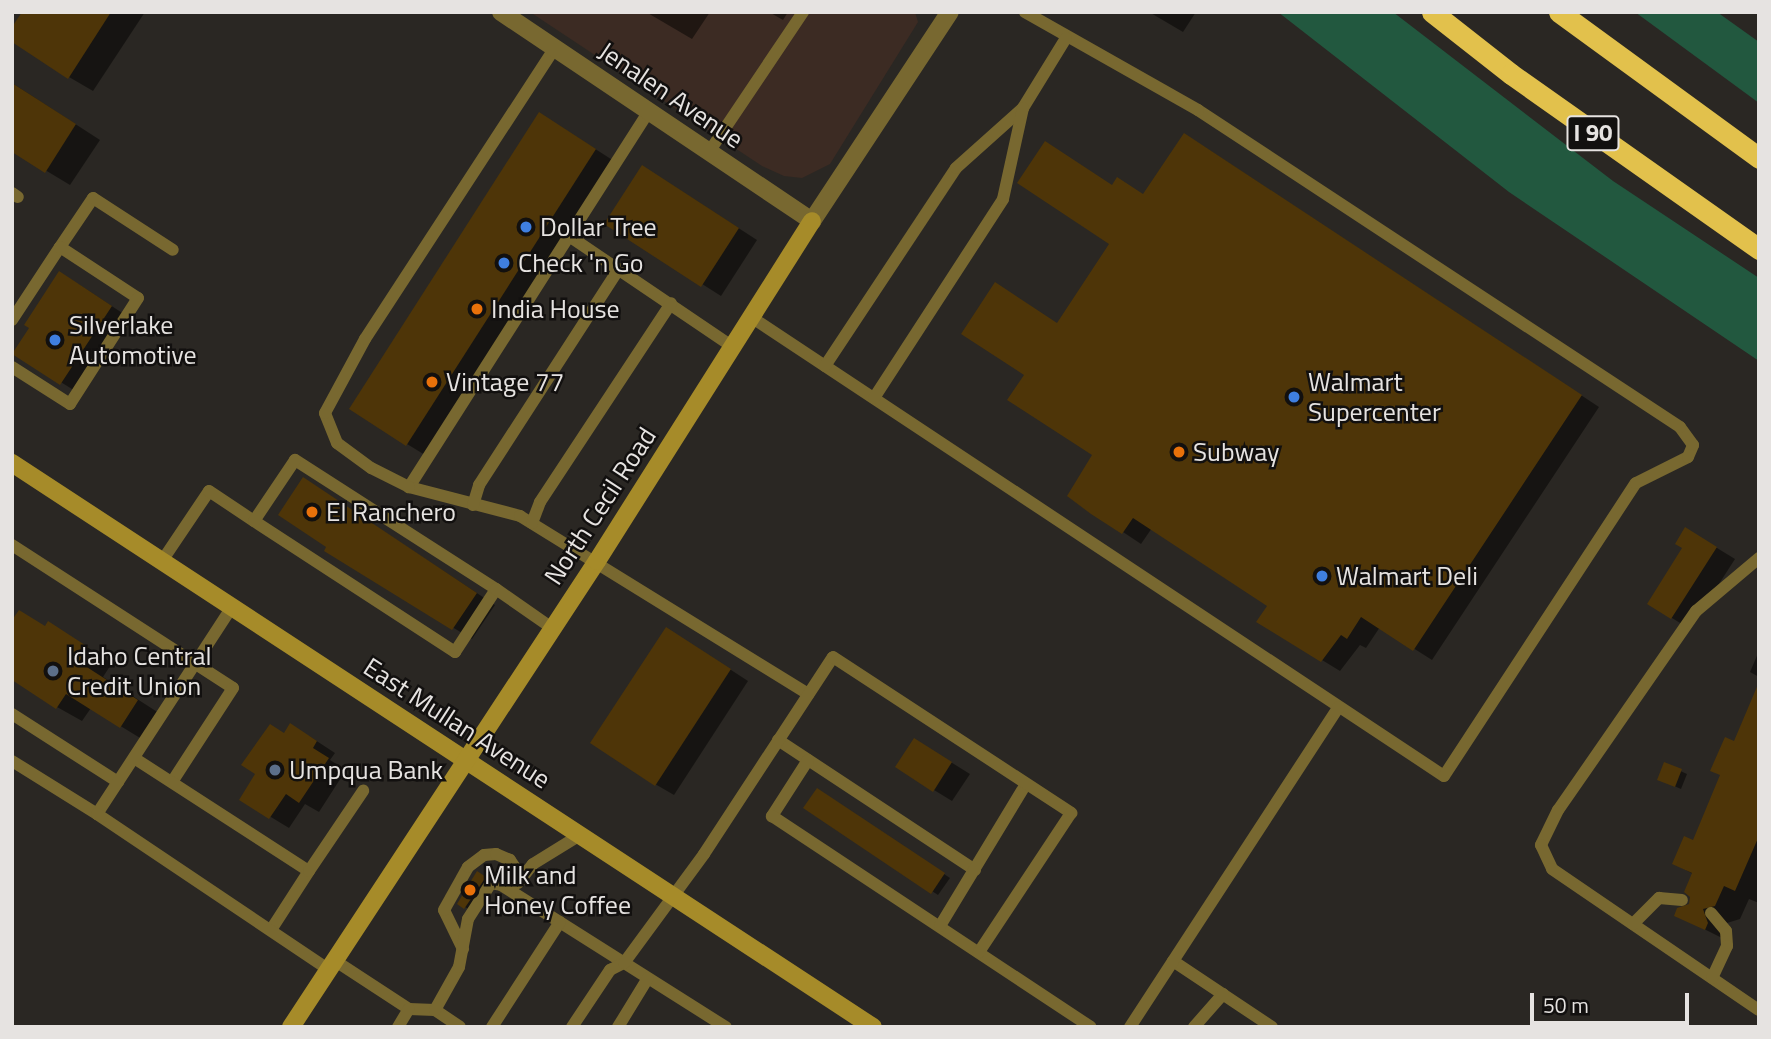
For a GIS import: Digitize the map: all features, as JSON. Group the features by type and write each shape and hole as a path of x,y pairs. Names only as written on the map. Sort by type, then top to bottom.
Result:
{"highway":[{"name":"I 90","path":"1432,12 1511,74 1759,248"},
{"path":"1559,12 1759,158"}],"main road":[{"name":"North Cecil Road","path":"291,1027 597,561 812,221"},
{"name":"East Mullan Avenue","path":"12,463 873,1027"}],"street":[{"name":"Jenalen Avenue","path":"501,12 812,221"},
{"name":"North Cecil Road","path":"812,221 950,12"}],"lane":[{"path":"709,152 803,12"},
{"path":"751,317 1444,776 1636,483 1688,457 1693,445 1680,427 1198,110 1066,38 1025,12"},
{"path":"825,366 956,168 1023,108 1066,38"},
{"path":"555,48 365,339 325,413 337,443 371,468 409,487 533,523 808,694"},
{"path":"874,398 1003,199 1023,108"},
{"path":"409,487 649,111"},
{"path":"12,320 93,198 173,250"},
{"path":"569,236 733,347"},
{"path":"12,367 70,404 138,298 60,247"},
{"path":"473,505 479,485 620,269"},
{"path":"533,523 540,502 671,303"},
{"path":"254,520 295,460 552,628"},
{"path":"162,561 209,491 455,652 496,589"},
{"path":"12,545 233,688 172,782"},
{"path":"1759,558 1696,611 1558,810 1541,845 1552,869 1759,1010"},
{"path":"97,814 232,607"},
{"path":"572,1027 610,970 624,963 673,896 833,657 1071,813 979,952"},
{"path":"1130,1027 1339,707"},
{"path":"12,714 118,782"},
{"path":"778,740 975,870"},
{"path":"134,758 309,871"},
{"path":"808,760 772,816 1091,1027"},
{"path":"12,761 271,930 409,1009 435,1010 460,1027"},
{"path":"940,926 1026,784"},
{"path":"271,930 363,791"},
{"path":"511,892 533,864 580,835"},
{"path":"463,949 444,910 468,867 484,855 496,854 510,860 522,878"},
{"path":"435,1010 459,967 468,919 491,883 560,922 726,1027"},
{"path":"1633,925 1659,898 1682,900"},
{"path":"1711,913 1726,931 1727,946 1712,978"},
{"path":"492,1027 560,922"},
{"path":"1173,961 1272,1027"},
{"path":"618,1027 648,978"},
{"path":"1194,1027 1223,994"},
{"path":"398,1027 409,1009"}],"shaded area":[{"path":"530,12 915,12 918,22 830,164 802,178 784,176 762,166"}],"green space":[{"path":"1278,12 1393,12 1613,181 1759,278 1759,361 1509,192"},
{"path":"1635,12 1717,12 1759,42 1759,103"}],"building":[{"path":"22,12 111,12 68,79 12,42 12,27"},
{"path":"12,83 76,124 45,173 12,152"},
{"path":"539,112 596,149 406,446 349,409"},
{"name":"Walmart Supercenter","path":"1184,133 1582,395 1413,651 1361,617 1347,639 1341,635 1321,662 1256,622 1267,606 1133,518 1122,534 1091,514 1067,496 1092,455 1007,400 1024,375 961,334 995,282 1057,323 1109,244 1017,183 1045,141 1112,185 1117,177 1143,194"},
{"path":"642,165 739,228 701,287 604,224"},
{"name":"Silverlake Automotive","path":"59,271 112,306 60,385 12,354 29,328 24,325"},
{"path":"303,477 477,593 452,630 324,551 326,547 278,515"},
{"path":"1685,527 1717,547 1671,619 1647,604 1682,548 1675,544"},
{"name":"Idaho Central Credit Union","path":"19,610 45,626 48,621 88,647 79,662 138,700 120,728 66,694 56,709 12,680 12,620"},
{"path":"666,627 731,669 655,786 590,743"},
{"path":"1759,682 1759,836 1735,891 1724,886 1715,906 1703,909 1708,923 1705,930 1674,916 1677,908 1689,904 1690,897 1684,892 1692,873 1672,864 1684,836 1693,840 1720,775 1710,771 1725,737 1734,741"},
{"name":"Umpqua Bank","path":"290,723 317,741 313,748 329,758 299,803 286,794 269,819 239,800 255,774 241,765 270,724 284,733"},
{"path":"914,738 952,762 933,792 895,767"},
{"path":"1664,762 1682,769 1675,787 1657,780"},
{"path":"817,788 945,873 931,894 803,808"},
{"path":"477,871 486,877 464,909 457,904"}],"place":[{"name":"Dollar Tree","path":"526,227"},
{"name":"Check 'n Go","path":"504,263"},
{"name":"India House","path":"477,309"},
{"name":"Silverlake Automotive","path":"55,340"},
{"name":"Vintage 77","path":"432,382"},
{"name":"Walmart Supercenter","path":"1294,397"},
{"name":"Subway","path":"1179,452"},
{"name":"El Ranchero","path":"312,512"},
{"name":"Walmart Deli","path":"1322,576"},
{"name":"Idaho Central Credit Union","path":"53,671"},
{"name":"Umpqua Bank","path":"275,770"},
{"name":"Milk and Honey Coffee","path":"470,890"}]}
